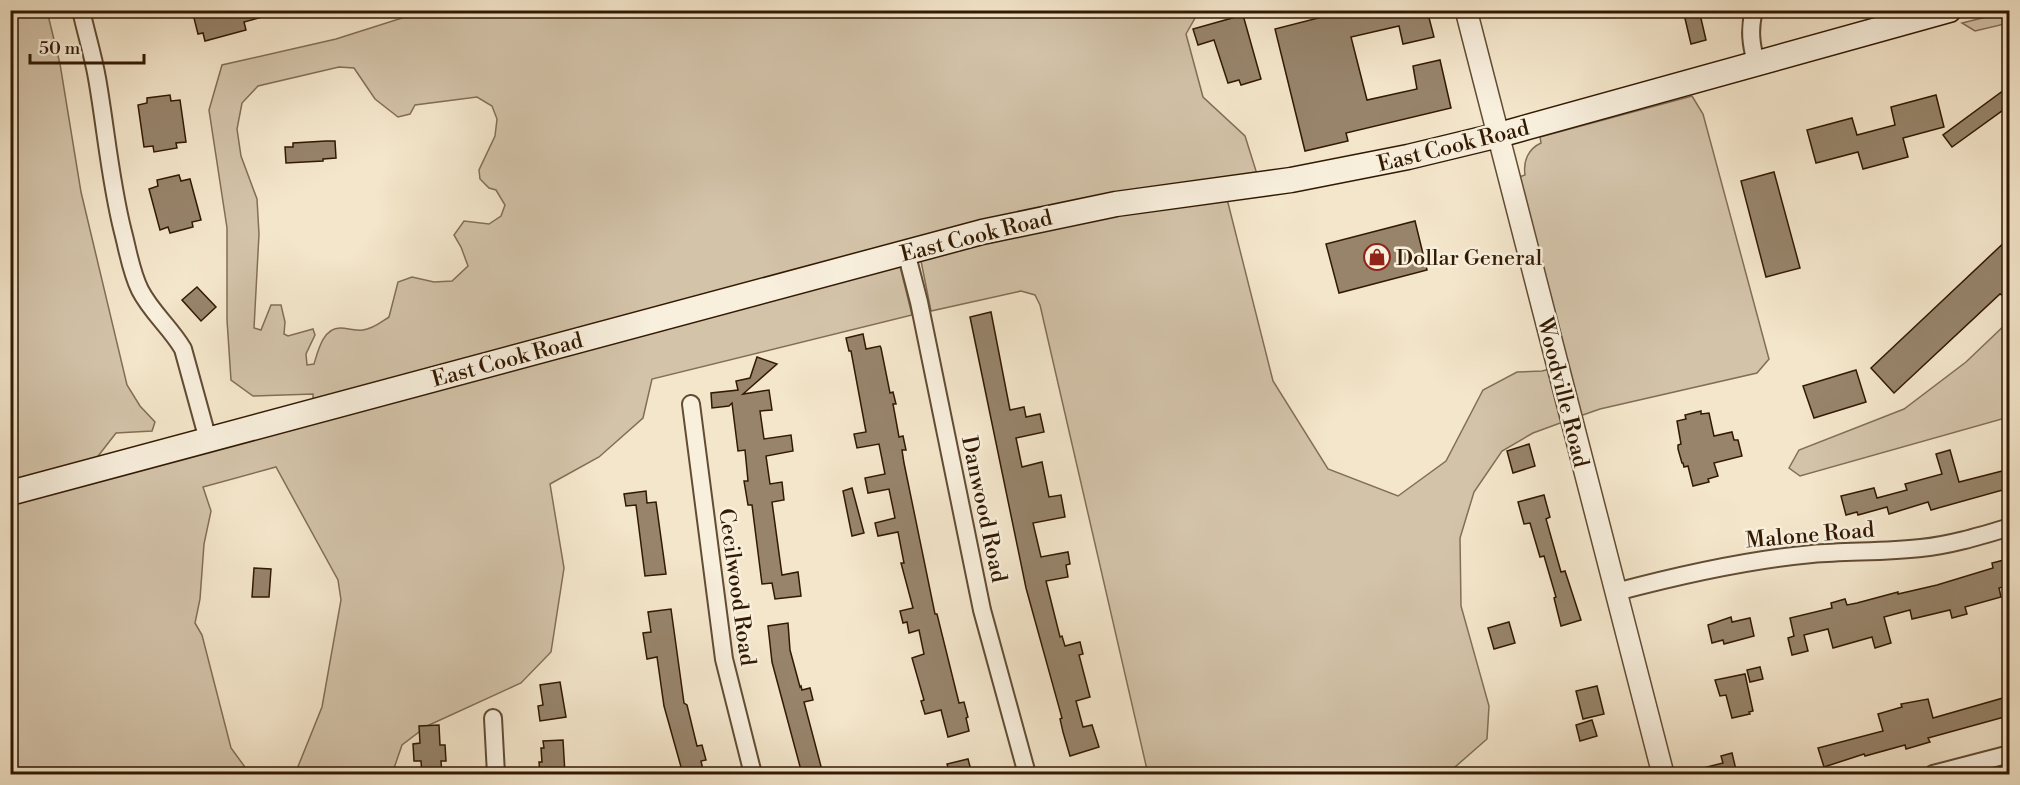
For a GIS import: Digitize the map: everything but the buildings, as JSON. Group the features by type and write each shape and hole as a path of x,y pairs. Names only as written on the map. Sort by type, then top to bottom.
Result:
{"main road":[{"name":"East Cook Road","path":"10,493 992,229 1068,212 1334,172 1408,158 1499,135 1949,10"}],"street":[{"path":"81,10 96,76 116,204 133,271 139,289 183,349 208,440"},
{"name":"Woodville Road","path":"1466,10 1663,774"},
{"path":"1754,10 1750,28 1750,43 1756,63"},
{"name":"Danwood Road","path":"906,252 919,302 982,610 1027,774"},
{"name":"Cecilwood Road","path":"691,404 724,659 753,774"},
{"name":"Malone Road","path":"1616,592 1733,564 1810,554 1920,548 1967,539 2010,527"},
{"path":"493,718 496,774"},
{"path":"1933,774 2010,754"}],"shaded area":[{"path":"11,11 47,11 60,64 81,192 127,385 140,406 155,422 152,431 116,433 95,460 11,483"},
{"path":"424,11 1199,11 1186,34 1203,97 1245,136 1257,174 1121,192 1027,210 313,401 313,394 253,396 231,380 227,320 227,228 209,110 222,65 336,39","holes":["339,67 354,68 375,99 398,117 410,114 415,105 477,97 492,106 497,119 495,136 479,170 480,179 489,188 496,190 505,205 501,216 489,224 464,221 454,235 468,266 452,281 434,282 412,277 398,282 389,317 367,329 334,329 322,341 314,364 307,365 306,354 315,335 313,329 288,336 284,334 285,322 281,305 271,305 261,330 254,328 259,234 257,199 241,156 237,129 242,103 258,86"]},
{"path":"2010,11 2009,23 1975,31 1962,23"},
{"path":"1692,96 1703,114 1769,359 1757,373 1600,409 1580,416 1519,177 1525,175 1527,156 1541,143 1540,137"},
{"path":"1227,199 1273,381 1328,469 1398,496 1446,461 1483,390 1517,372 1550,369 1563,422 1533,433 1502,451 1474,492 1460,538 1461,606 1489,706 1487,739 1447,774 1148,774 1040,305 1035,295 1021,291 931,311 920,256 1065,222"},
{"path":"899,262 912,315 652,379 643,418 599,457 550,484 564,568 551,652 521,683 427,726 402,745 392,774 295,774 322,707 341,600 338,580 276,467 203,487 211,511 204,544 200,599 195,623 202,635 231,748 250,774 11,774 11,504"},
{"path":"2009,321 2009,417 1800,476 1789,468 1799,450 1904,409 1966,362"}],"place":[{"name":"Dollar General","path":"1377,257"}]}
